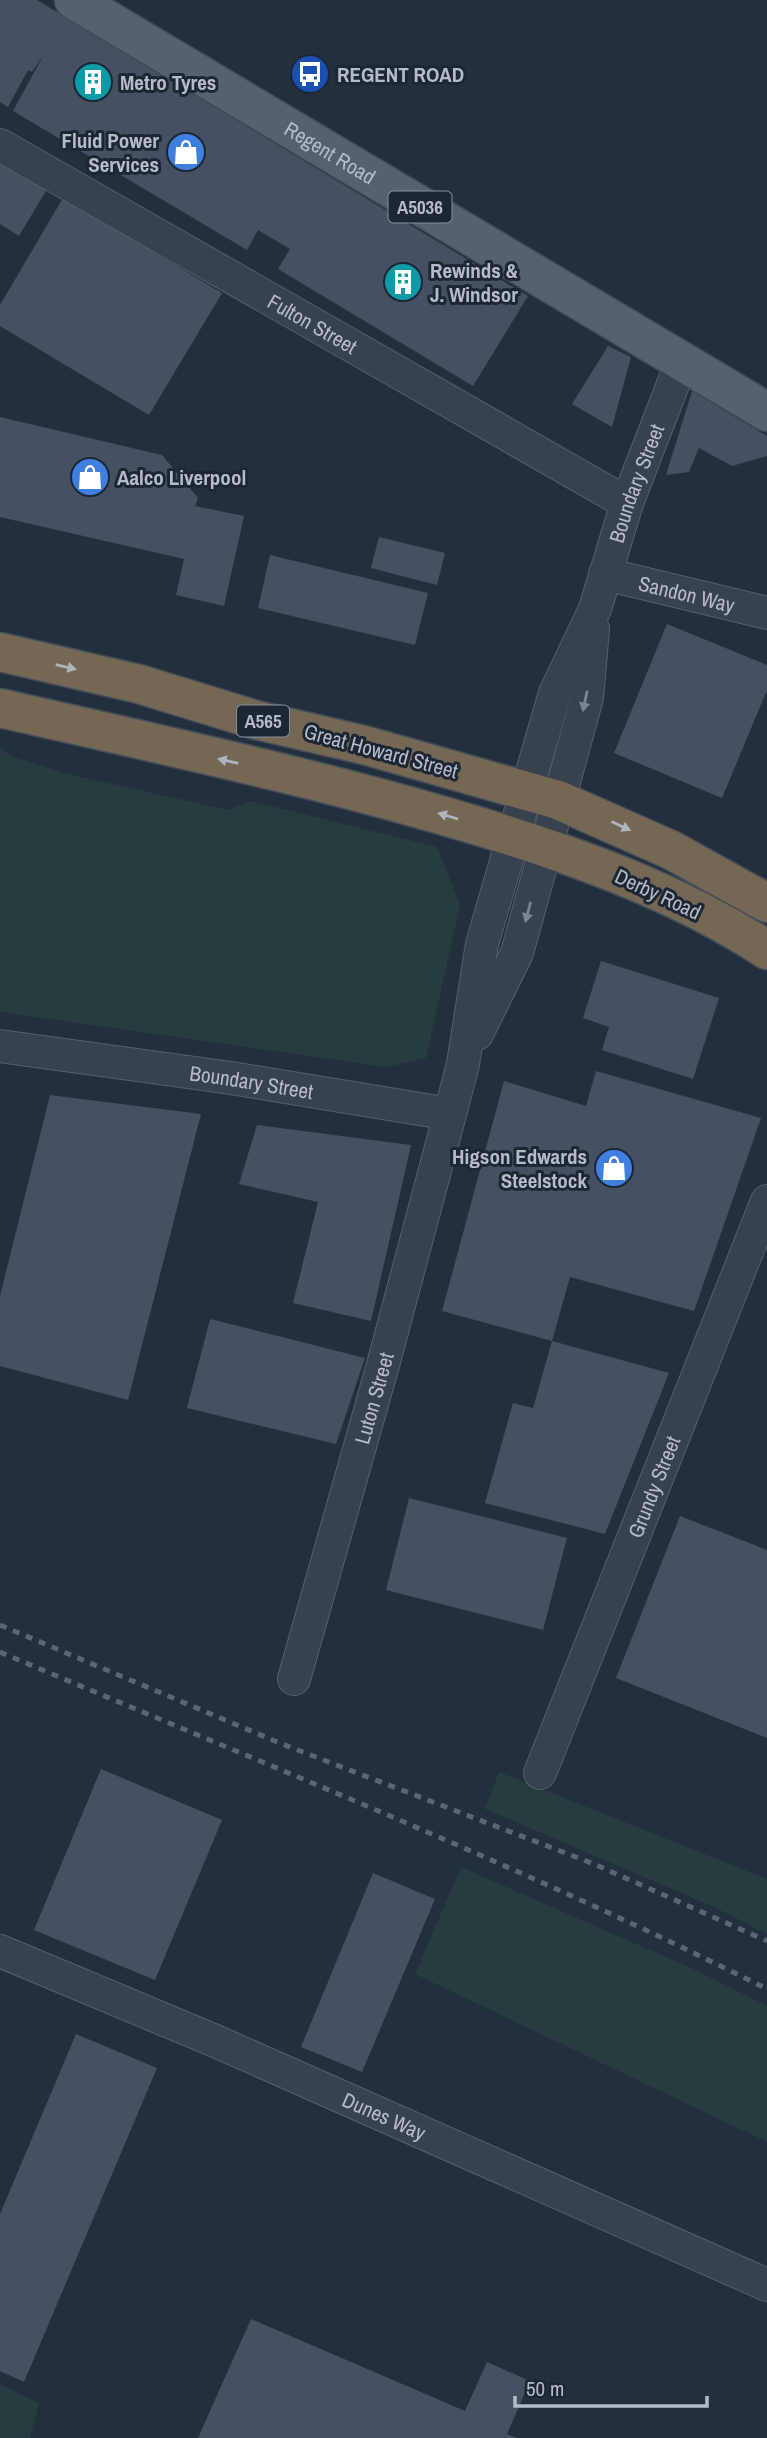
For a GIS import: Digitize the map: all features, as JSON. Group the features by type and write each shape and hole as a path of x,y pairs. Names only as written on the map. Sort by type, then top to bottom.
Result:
{"highway":[{"name":"Great Howard Street","path":"0,652 139,684 256,720 542,795"},
{"path":"0,692 51,720"},
{"name":"Great Howard Street","path":"0,708 348,788 529,842"},
{"name":"Derby Road","path":"542,795 671,850 767,902"},
{"name":"Derby Road","path":"529,842 627,878 745,935 767,950"}],"main road":[{"name":"Regent Road","path":"74,0 767,412"}],"street":[{"name":"Fulton Street","path":"0,145 627,503"},
{"name":"Boundary Street","path":"0,1046 218,1076 450,1114 463,1064 482,944 529,842 542,795 587,698 595,609 627,503 682,361"},
{"name":"Sandon Way","path":"605,574 767,613"},
{"name":"Luton Street","path":"294,1679 383,1365 450,1114"},
{"name":"Grundy Street","path":"540,1773 767,1201"},
{"name":"Dunes Way","path":"0,1951 213,2040 767,2285"}],"green space":[{"path":"0,746 10,756 68,774 228,810 251,801 437,847 460,905 426,1058 386,1067 0,1012"},
{"path":"499,1772 767,1879 767,1934 714,1907 485,1809"},
{"path":"461,1867 691,1968 767,2006 767,2142 415,1974"},
{"path":"0,2384 39,2403 30,2438 0,2438"}],"building":[{"path":"0,0 37,0 528,296 473,386 278,269 290,249 258,230 247,250 13,111 44,54 32,72 28,70 8,107 0,102"},
{"path":"0,153 50,184 19,236 0,224"},
{"path":"63,198 222,293 149,415 0,326 0,305"},
{"path":"608,346 631,357 612,427 572,404"},
{"path":"692,391 767,436 767,456 732,466 699,448 689,472 666,475"},
{"name":"Aalco Liverpool","path":"0,417 162,455 198,498 195,506 244,516 224,606 176,595 184,559 0,517"},
{"path":"379,537 445,553 437,585 371,568"},
{"path":"270,555 428,593 415,645 258,608"},
{"path":"667,624 767,665 767,690 722,798 614,753"},
{"path":"601,961 719,998 693,1079 602,1050 609,1027 583,1018"},
{"path":"596,1071 761,1118 694,1311 570,1277 552,1341 442,1311 504,1081 586,1106"},
{"path":"50,1095 201,1114 128,1400 0,1366 0,1296"},
{"path":"257,1125 411,1145 371,1321 293,1303 318,1202 239,1184"},
{"path":"210,1319 365,1358 336,1444 187,1408"},
{"path":"552,1341 669,1373 605,1534 485,1503 513,1403 533,1408"},
{"path":"409,1498 567,1538 543,1630 386,1590"},
{"path":"680,1516 767,1550 767,1738 616,1678"},
{"path":"101,1769 222,1820 155,1980 34,1930"},
{"path":"373,1873 435,1899 362,2072 301,2047"},
{"path":"76,2034 157,2068 24,2382 0,2371 0,2214"},
{"path":"251,2319 465,2411 487,2362 530,2381 507,2434 517,2438 198,2438"}],"railway":[{"path":"0,1625 282,1744 594,1864 767,1941"},
{"path":"0,1652 483,1856 767,1989"}],"place":[{"name":"REGENT ROAD","path":"310,74"},
{"name":"Metro Tyres","path":"93,82"},
{"name":"Fluid Power Services","path":"186,152"},
{"name":"Rewinds & J. Windsor","path":"403,282"},
{"name":"Aalco Liverpool","path":"90,477"},
{"name":"Higson Edwards Steelstock","path":"614,1168"}]}
